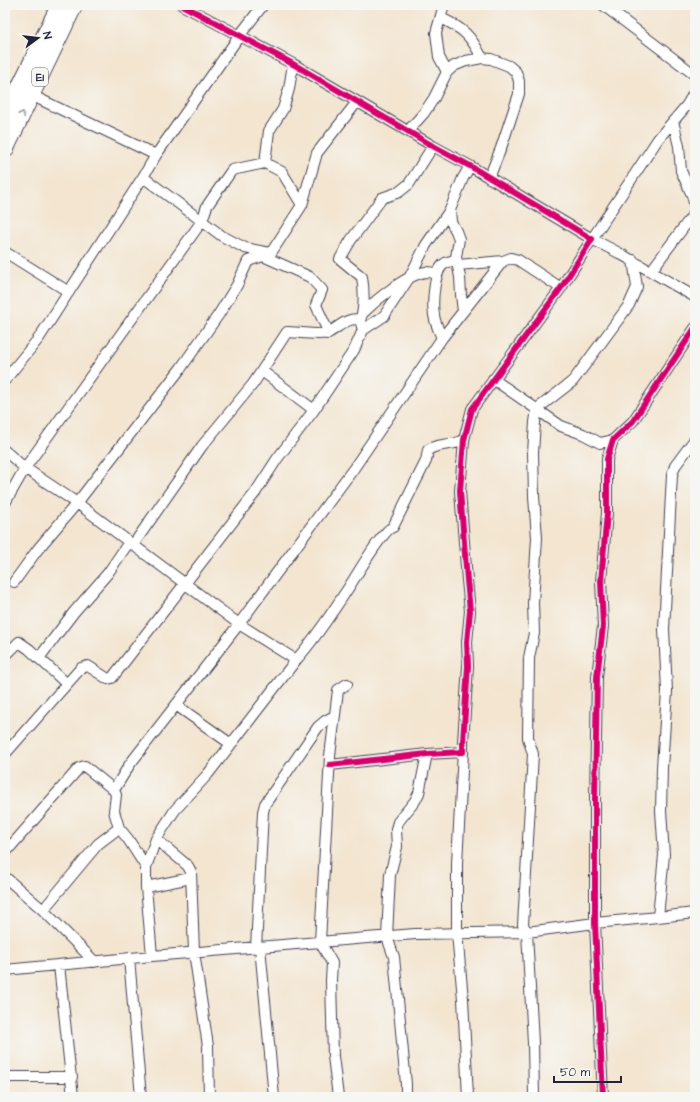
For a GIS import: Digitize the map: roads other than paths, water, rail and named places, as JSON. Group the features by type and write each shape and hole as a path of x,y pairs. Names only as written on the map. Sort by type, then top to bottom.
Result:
{"highway":[{"name":"E1","path":"5,118 60,5"},
{"name":"E1","path":"5,149 74,5"}],"street":[{"path":"182,5 293,64 470,166 592,239 633,260 695,296"},
{"path":"5,380 39,338 156,155 240,35 263,5"},
{"path":"444,5 436,33 436,41 439,56 447,72"},
{"path":"603,5 695,75"},
{"path":"441,18 469,35 482,58"},
{"path":"408,131 424,113 447,72 454,66 466,61 482,58 491,59 509,66 516,72 519,81 519,94 501,148 489,178"},
{"path":"265,163 269,131 283,109 293,64"},
{"path":"468,1097 463,999 457,933 456,863 468,666 467,642 470,611 466,580 460,491 464,440 472,409 562,288 592,239 658,139 686,105 695,90 686,68"},
{"path":"31,95 156,155"},
{"path":"14,582 38,549 77,504 181,368 219,314 237,285 248,261 267,254 302,205 317,153 357,102"},
{"path":"673,121 679,146 681,171 692,195 695,207"},
{"path":"363,330 361,316 364,286 362,277 340,259 351,240 382,198 399,192 409,184 433,146"},
{"path":"5,502 24,468 202,221 207,206 232,170 265,163 282,172 302,205"},
{"path":"5,754 81,668 91,668 108,679 112,678 255,493 277,459 314,410 354,350 363,330 384,316 409,278 426,245 450,210 463,178 470,166"},
{"path":"143,177 222,236 245,248 267,254 310,277 322,290 316,305 326,327 327,334"},
{"path":"450,210 451,222 459,239 457,245 457,262 463,311"},
{"path":"651,271 695,212"},
{"path":"5,252 69,292"},
{"path":"442,338 434,316 433,301 438,273 445,263 503,261 511,258 518,260 562,288"},
{"path":"534,1097 533,1043 527,932 522,925 533,754 528,738 529,658 534,633 533,603 537,538 533,453 535,422 538,409 573,381 629,306 637,288 633,260"},
{"path":"114,790 130,764 239,624 354,468 442,338 503,261"},
{"path":"39,658 74,612 131,544 202,446 253,384 287,332 327,334 348,321 361,316 374,301 409,278 426,272 438,273"},
{"path":"603,1097 595,923 597,677 603,626 601,581 607,513 607,459 613,440 633,421 695,328"},
{"path":"262,371 314,410"},
{"path":"493,379 561,426 583,434 600,443 613,440"},
{"path":"658,917 664,855 661,811 667,691 664,629 672,475 675,466 695,439"},
{"path":"152,956 146,887 146,867 156,839 175,810 208,774 305,650 388,529 394,528 426,461 428,450 435,445 449,444 464,440"},
{"path":"5,451 24,468 77,504 239,624 296,660"},
{"path":"5,656 19,642 67,684"},
{"path":"338,1097 333,1056 332,963 320,942 334,716 338,690 347,684"},
{"path":"176,705 231,744"},
{"path":"274,1097 258,947 263,812 265,804 318,727 334,716"},
{"path":"330,765 427,754 463,752"},
{"path":"406,1097 394,957 388,937 390,875 397,846 396,829 398,822 419,793 427,754"},
{"path":"5,852 79,768 85,766 114,790 116,795 114,811 119,828 146,867"},
{"path":"44,910 98,844 119,828"},
{"path":"156,839 188,866 191,872 194,952 208,1046 209,1097"},
{"path":"5,877 44,910 95,962"},
{"path":"146,887 191,878"},
{"path":"5,970 194,952 388,937 457,933 527,932 595,923 695,913"},
{"path":"129,958 141,1097"},
{"path":"59,965 73,1097"},
{"path":"5,1077 72,1077"}]}
